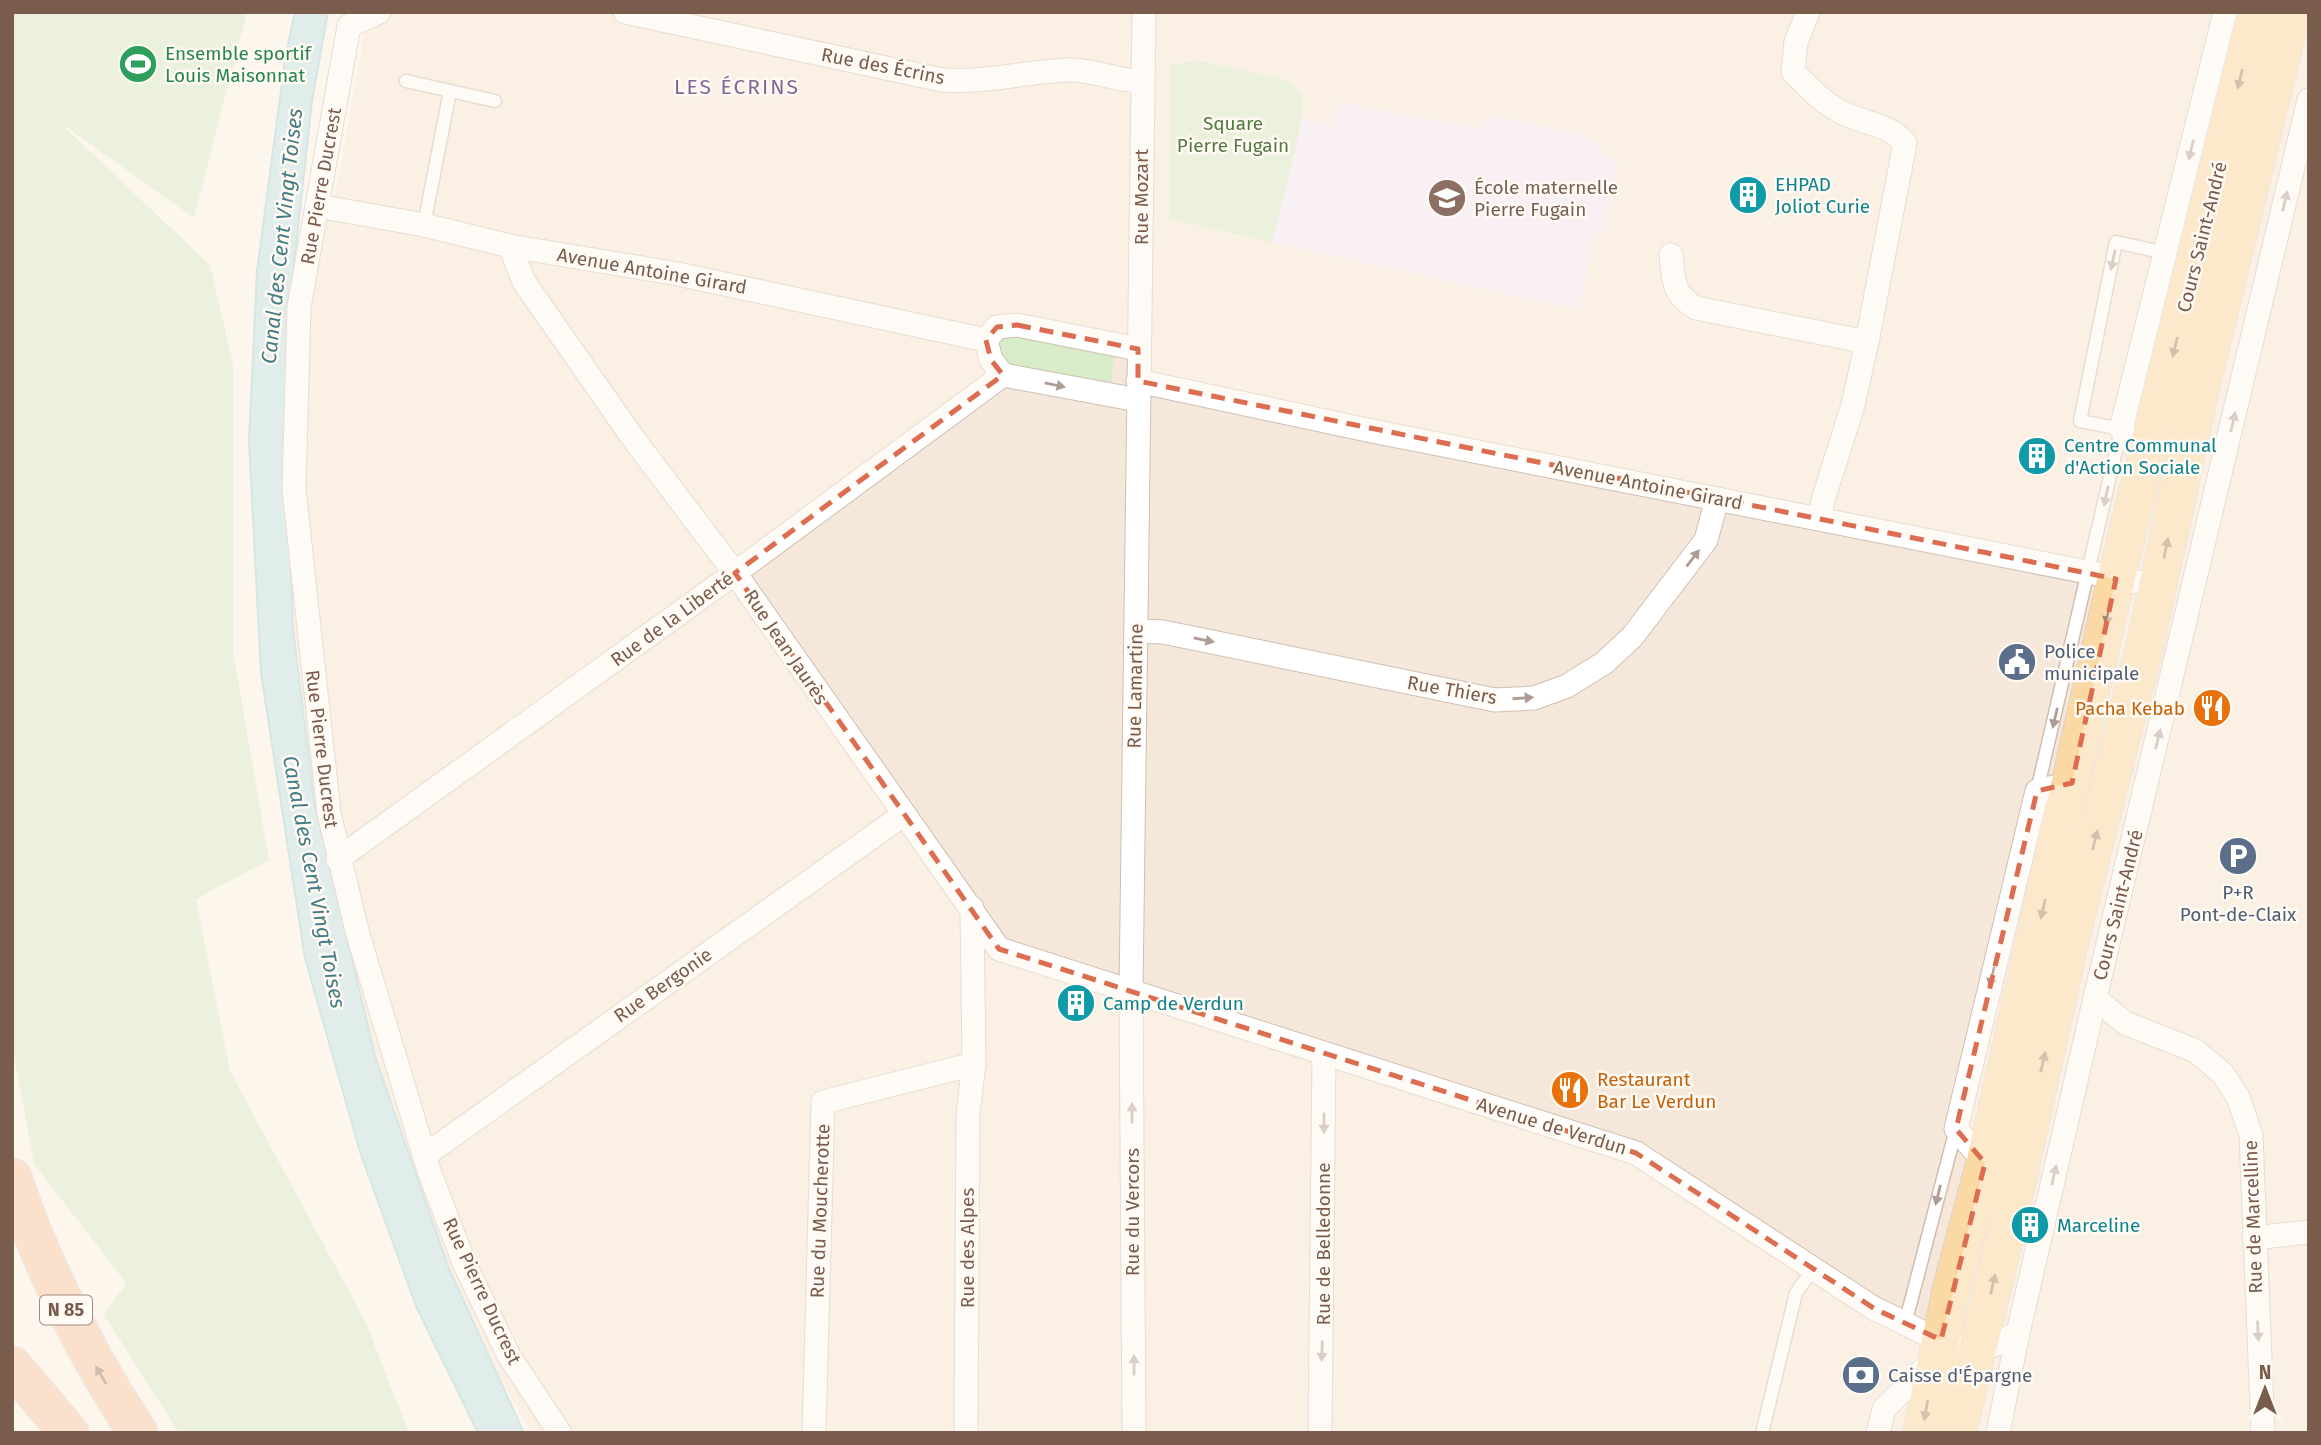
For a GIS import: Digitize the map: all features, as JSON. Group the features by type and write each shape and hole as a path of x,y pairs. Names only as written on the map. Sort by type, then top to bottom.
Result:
{"highway":[{"name":"N 85","path":"12,1178 62,1304 113,1396 138,1433"},
{"path":"12,1366 69,1433"}],"main road":[{"name":"Cours Saint-André","path":"1922,1433 1939,1348 1985,1163 2072,783 2103,576 2146,461 2257,12"},
{"name":"Cours Saint-André","path":"1957,1433 2080,903 2158,586 2199,395 2292,12"}],"street":[{"name":"Rue Pierre Ducrest","path":"379,12 349,26 299,307 294,489 329,814 338,859 424,1156 465,1265 509,1356 561,1433"},
{"name":"Rue des Écrins","path":"625,12 942,80 990,81 1068,70 1089,70 1128,81 1142,81"},
{"name":"Rue Mozart","path":"1138,390 1144,12"},
{"path":"1808,12 1796,43 1793,72 1821,100 1845,114 1898,134 1905,143 1853,405 1823,500 1820,519"},
{"name":"Cours Saint-André","path":"2122,429 2225,12"},
{"path":"2272,93 2300,139"},
{"name":"Cours Saint-André","path":"1998,1433 2018,1333 2095,998 2309,100"},
{"name":"Avenue Antoine Girard","path":"318,206 424,225 510,246 678,274 986,340"},
{"name":"Rue Jean Jaurès","path":"510,246 524,282 635,440 735,573 999,949 1130,992"},
{"path":"1671,256 1674,283 1680,298 1696,308 1867,342"},
{"path":"1003,375 990,359 986,340 997,327 1017,325 1138,349"},
{"name":"Avenue Antoine Girard","path":"1003,375 1138,390 1373,432 2158,586"},
{"name":"Rue de la Liberté","path":"338,859 735,573 1003,375"},
{"path":"2199,395 2243,379"},
{"name":"Rue Lamartine","path":"1130,992 1138,390"},
{"path":"2122,429 2146,461"},
{"name":"Rue Thiers","path":"1136,631 1163,632 1495,700 1534,698 1567,686 1604,663 1632,637 1706,540 1717,499"},
{"path":"2110,778 2148,781"},
{"path":"2037,791 2072,783"},
{"name":"Cours Saint-André","path":"1955,1129 2037,791"},
{"name":"Rue Bergonie","path":"424,1156 903,815"},
{"path":"2080,903 2111,937"},
{"name":"Rue des Alpes","path":"966,1433 968,1113 974,1064 972,908"},
{"name":"Avenue de Verdun","path":"1130,992 1636,1153 1939,1348 1977,1350"},
{"name":"Rue du Vercors","path":"1130,992 1134,1433"},
{"name":"Rue de Marcelline","path":"2095,998 2125,1023 2196,1051 2223,1074 2238,1097 2251,1135 2263,1433"},
{"name":"Rue de Belledonne","path":"1320,1433 1324,1055"},
{"name":"Rue du Moucherotte","path":"814,1433 823,1102 974,1064"},
{"path":"1955,1129 1985,1163"},
{"path":"2254,1238 2309,1232"},
{"path":"1977,1350 2018,1333"},
{"path":"1878,1433 1884,1409 1939,1348"}],"lane":[{"path":"406,81 495,101"},
{"path":"424,225 450,91"},
{"path":"2122,429 2080,421 2116,242 2165,253"},
{"name":"Cours Saint-André","path":"2037,791 2103,576 2122,429"},
{"name":"Cours Saint-André","path":"1905,1324 1955,1129"},
{"path":"1762,1433 1796,1293 1814,1269"}],"highlighted area":[{"path":"1017,325 1138,349 1138,381 2116,579 2072,783 2037,791 1956,1129 1985,1163 1941,1340 1875,1309 1636,1153 999,949 735,573 1003,375 991,360 986,340 997,327"}],"shaded area":[{"path":"368,12 2309,12 2309,1433 531,1433 494,1367 449,1269 376,1060 314,801 293,630 288,477 321,239 339,178"},
{"name":"École maternelle Pierre Fugain","path":"1337,102 1481,129 1488,115 1582,134 1617,163 1604,233 1595,233 1579,310 1272,242 1302,119 1332,126"}],"green space":[{"path":"12,12 247,12 194,218 59,122 210,265 233,364 233,651 269,860 196,899 230,1071 366,1323 409,1433 179,1433 104,1315 126,1283 34,1164 12,1045"},
{"name":"Square Pierre Fugain","path":"1201,61 1285,80 1301,94 1301,121 1297,142 1272,242 1169,219 1171,64"},
{"path":"1011,331 1115,353 1110,390 1008,370 996,344"}],"water":[{"name":"Canal des Cent Vingt Toises","path":"295,12 328,12 312,101 290,300 288,477 293,630 314,801 376,1060 449,1269 524,1433 478,1433 416,1306 360,1152 305,958 261,673 249,441 257,271 286,53"}],"place":[{"name":"Ensemble sportif Louis Maisonnat","path":"138,64"},
{"name":"EHPAD Joliot Curie","path":"1748,195"},
{"name":"École maternelle Pierre Fugain","path":"1447,198"},
{"name":"Centre Communal d'Action Sociale","path":"2037,456"},
{"name":"Police municipale","path":"2017,662"},
{"name":"Pacha Kebab","path":"2212,708"},
{"name":"P+R Pont-de-Claix","path":"2238,856"},
{"name":"Camp de Verdun","path":"1076,1003"},
{"name":"Restaurant Bar Le Verdun","path":"1570,1090"},
{"name":"Marceline","path":"2030,1225"},
{"name":"Caisse d'Épargne","path":"1861,1375"}],"district":[{"name":"LES ÉCRINS","path":"737,87"}]}
